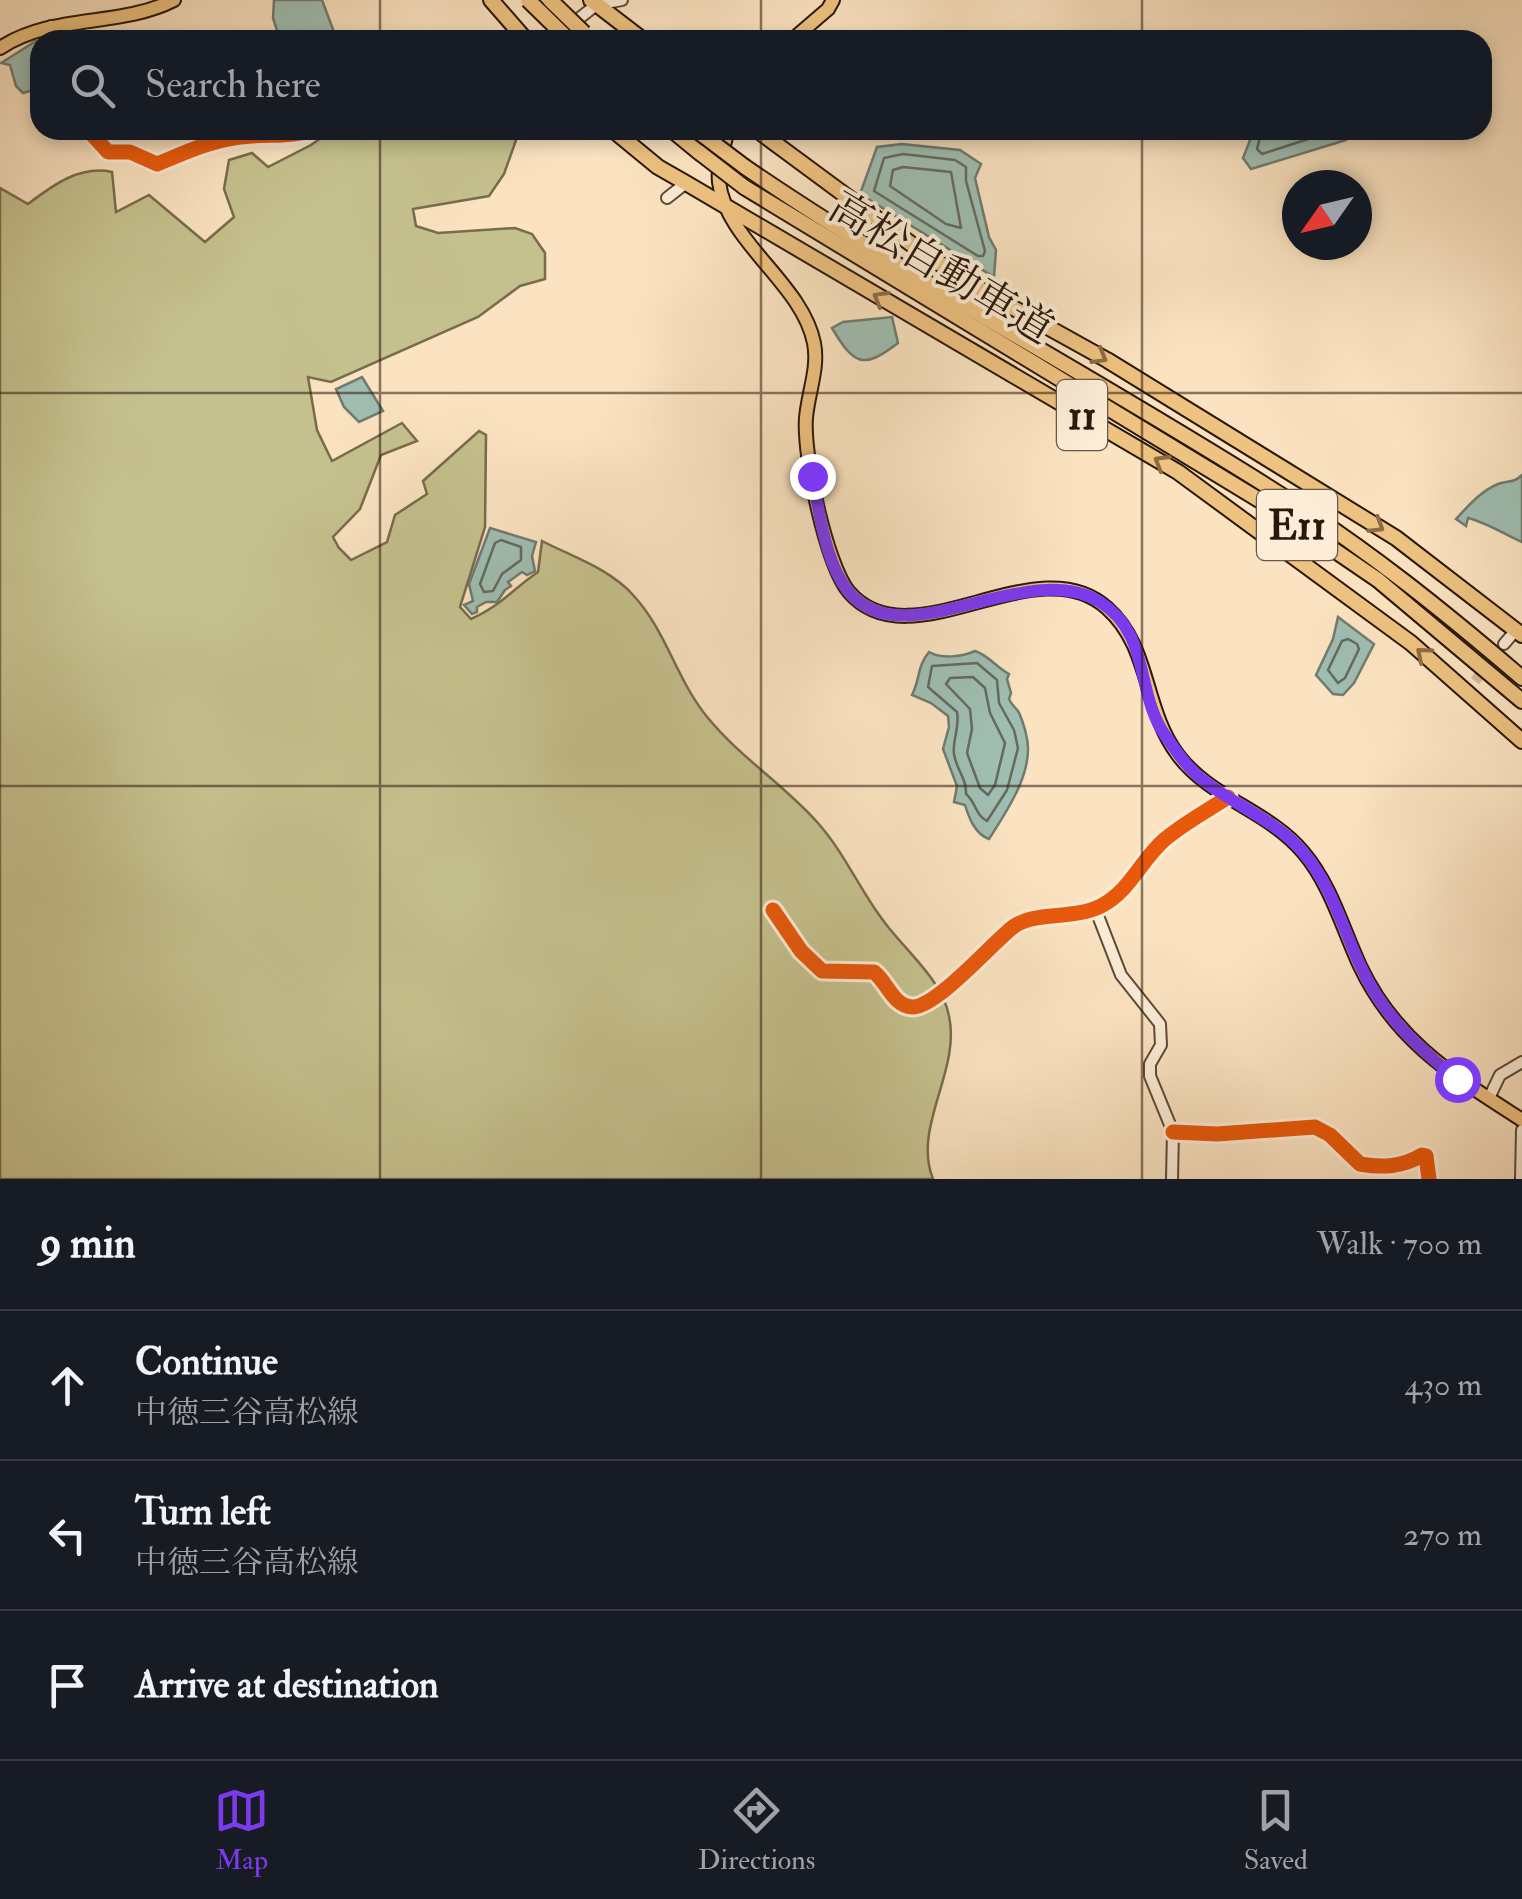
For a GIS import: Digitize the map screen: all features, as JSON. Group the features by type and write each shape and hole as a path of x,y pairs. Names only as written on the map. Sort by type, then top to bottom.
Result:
{"highway":[{"path":"492,0 518,30"},
{"path":"528,0 559,30"},
{"path":"550,0 581,30"},
{"path":"593,2 630,30"},
{"name":"11","path":"625,140 686,184 1178,472 1471,686 1522,741"},
{"name":"高松自動車道","path":"684,140 744,187 1274,509 1378,580 1522,700"},
{"name":"高松自動車道","path":"710,140 839,230 1284,496 1388,568 1522,678"},
{"name":"11","path":"770,140 922,252 981,290 1107,360 1396,538 1519,632"}],"main road":[{"path":"43,30 124,16 174,0"},
{"path":"804,30 834,0"},
{"path":"0,48 30,35"},
{"path":"725,140 718,183 727,208 807,320 814,344 815,366 805,438 830,552 849,592 864,605 884,614 911,616 1051,588 1077,591 1102,604 1123,623 1140,653 1149,699 1160,728 1190,768 1300,848 1319,872 1361,968 1396,1025 1457,1079 1522,1120"}],"street":[{"path":"564,30 593,2 622,0"},
{"path":"52,26 53,30"},
{"path":"97,140 108,152 130,152 157,164 223,140"},
{"path":"668,198 686,184"},
{"path":"1504,644 1519,632"},
{"path":"773,910 801,950 822,971 874,972 895,999 907,1007 919,1007 932,1002 1025,919 1073,916 1119,894 1165,839 1228,796"},
{"path":"1095,908 1121,975 1160,1024 1161,1044 1150,1064 1150,1076 1173,1132 1172,1179"},
{"path":"1488,1098 1500,1075 1522,1062"},
{"path":"1173,1132 1217,1134 1315,1128 1330,1134 1360,1164 1407,1164 1422,1154 1426,1156 1429,1179"},
{"path":"1520,1179 1522,1130"}],"shaded area":[{"path":"318,140 516,140 504,174 489,196 413,209 416,226 438,233 515,228 532,234 545,253 545,279 520,286 478,317 331,382 308,377 317,430 332,461 402,423 417,441 381,455 360,509 333,537 339,548 351,560 387,542 395,515 427,494 423,481 479,431 486,435 485,527 460,607 471,619 538,572 542,541 590,564 633,595 663,640 697,704 734,746 817,822 876,911 939,990 949,1016 951,1037 928,1139 933,1179 0,1179 0,188 28,204 78,174 112,172 116,212 149,195 205,242 234,217 224,189 229,160 252,153 268,167"}],"water":[{"path":"274,0 322,0 333,30 277,30"},
{"path":"30,45 30,91 23,93 16,86 10,65 1,63"},
{"path":"1250,140 1346,140 1251,169 1243,158"},
{"path":"902,144 960,150 981,164 975,178 989,237 996,250 994,277 860,194 877,147"},
{"path":"892,317 898,343 868,360 853,356 832,328 843,322"},
{"path":"362,377 383,411 359,422 344,407 336,389"},
{"path":"1522,475 1522,542 1475,520 1468,518 1466,526 1456,519 1486,491"},
{"path":"490,528 536,542 532,556 535,571 527,575 522,572 508,582 511,586 497,602 486,602 472,614 464,605 473,601 469,584"},
{"path":"1338,617 1374,644 1354,683 1343,695 1333,694 1316,675 1333,639"},
{"path":"975,651 1009,674 1009,699 1020,716 1028,747 1018,789 989,839 976,829 965,805 954,802 957,786 943,749 948,716 912,695 929,652 952,656"}],"tunnel":[{"path":"1475,681 1498,653"}],"cycle path":[{"path":"97,140 108,152 130,152 157,164 224,140"},
{"path":"773,910 801,951 822,971 874,972 900,1003 922,1005 949,987 1013,927 1043,917 1090,910 1111,900 1164,840 1228,797"},
{"path":"1173,1132 1217,1134 1315,1127 1330,1135 1360,1164 1392,1166 1426,1156 1429,1179"}],"route":[{"path":"812,476 838,574 849,592 864,605 884,614 911,616 1051,588 1077,591 1102,604 1123,623 1140,653 1149,699 1160,728 1180,757 1202,779 1260,816 1300,848 1319,872 1380,1002 1420,1049 1457,1079"}]}
